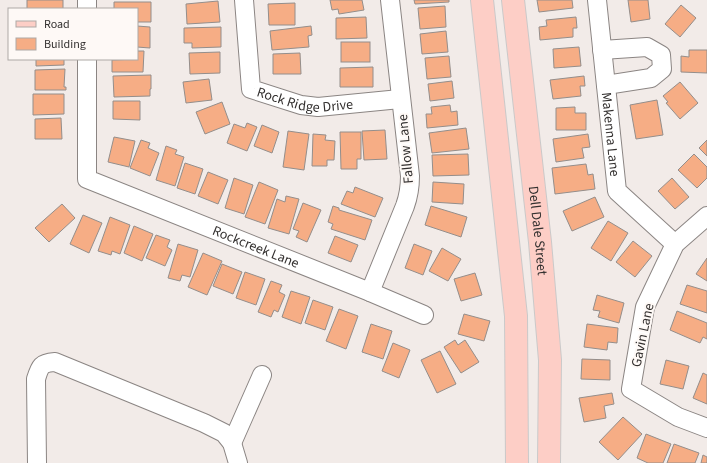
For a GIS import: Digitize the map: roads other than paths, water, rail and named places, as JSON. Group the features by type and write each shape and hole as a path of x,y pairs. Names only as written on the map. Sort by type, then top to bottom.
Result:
{"main road":[{"path":"482,0 516,316 517,463"},
{"name":"Dell Dale Street","path":"512,0 540,242 550,360 549,463"}],"street":[{"name":"Rock Ridge Drive","path":"244,0 251,89 301,105 318,107 400,100"},
{"name":"Fallow Lane","path":"370,292 406,206 410,187 390,0"},
{"name":"Makenna Lane","path":"597,0 617,191 675,244"},
{"path":"602,50 647,47 661,55 662,69 651,78 606,85"},
{"name":"Rockcreek Lane","path":"87,60 87,179 424,315"},
{"name":"Gavin Lane","path":"707,216 675,244 645,307 631,389 678,417 707,428"},
{"path":"37,463 36,379 40,368 46,363 55,362 204,423 224,433 232,443 238,463"},
{"path":"232,443 262,375"}]}
